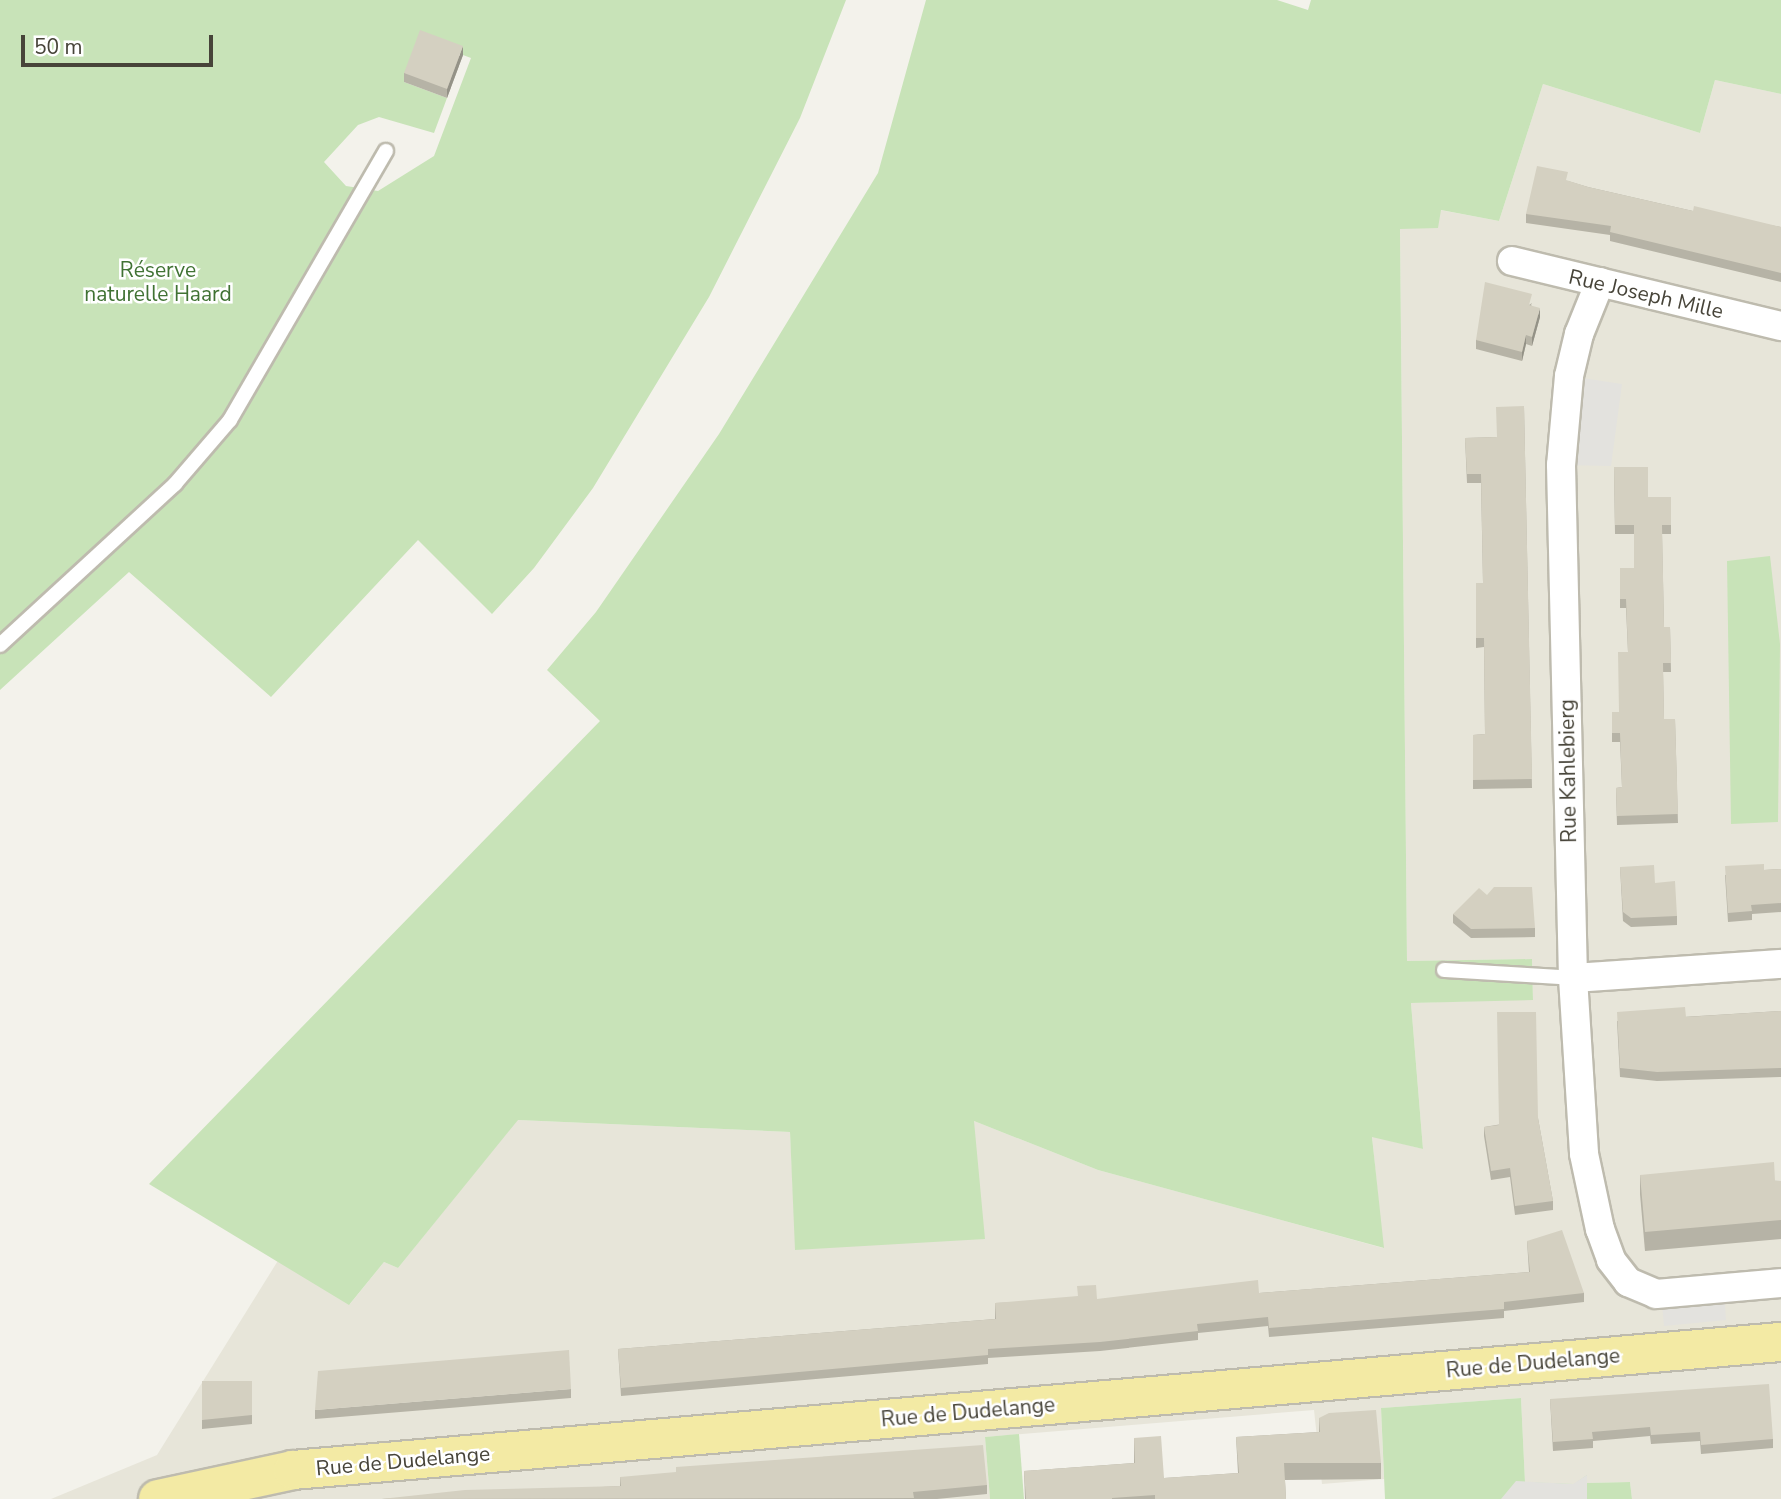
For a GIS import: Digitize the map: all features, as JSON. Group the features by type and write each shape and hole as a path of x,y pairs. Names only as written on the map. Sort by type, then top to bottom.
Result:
{"main road":[{"name":"Rue de Dudelange","path":"158,1499 293,1470 1781,1342"}],"street":[{"name":"Rue Joseph Mille","path":"1512,261 1781,326"},
{"name":"Rue Kahlebierg","path":"1600,282 1579,334 1569,376 1561,465 1573,978 1584,1154 1600,1229 1611,1260 1628,1282 1656,1294 1780,1288"},
{"path":"1573,978 1781,964"}],"lane":[{"path":"0,645 175,484 230,419 386,151"},
{"path":"1444,971 1573,978"}],"shaded area":[{"path":"1715,80 1781,94 1781,1499 1632,1499 1630,1482 1587,1483 1587,1476 1574,1484 1525,1482 1521,1398 1381,1408 1384,1479 1322,1484 1314,1410 985,1437 990,1499 51,1499 157,1455 279,1259 350,1304 384,1262 398,1268 517,1120 790,1132 796,1250 974,1121 1098,1170 1383,1248 1372,1136 1423,1149 1411,1003 1533,999 1532,959 1407,961 1400,228 1440,210 1499,221 1543,84 1700,133"},
{"path":"1569,376 1622,384 1611,466 1561,465"},
{"path":"1724,1288 1726,1320 1664,1326 1661,1293"},
{"path":"1587,1475 1587,1499 1501,1499 1516,1481 1573,1484"}],"green space":[{"name":"Réserve naturelle Haard","path":"0,0 846,0 800,118 709,297 593,488 534,568 492,614 418,540 271,697 129,572 0,690","holes":["420,39 471,58 434,156 378,191 346,186 324,162 358,125 379,117 434,133 447,98 404,82"]},
{"path":"926,0 1277,0 1308,10 1311,0 1781,0 1781,94 1715,80 1700,133 1543,84 1499,221 1441,210 1438,228 1400,229 1407,961 1532,959 1533,1000 1411,1003 1423,1149 1372,1137 1384,1248 1098,1170 974,1121 985,1239 795,1250 790,1132 518,1120 398,1268 384,1262 349,1305 149,1184 600,721 547,670 596,612 719,434 878,173"},
{"path":"1770,556 1780,644 1778,822 1731,824 1727,561"},
{"path":"1521,1398 1525,1482 1574,1484 1587,1475 1587,1483 1630,1482 1632,1499 1385,1499 1381,1408"},
{"path":"1019,1434 1024,1499 990,1499 985,1437"}],"building":[{"path":"420,30 463,46 447,89 404,73"},
{"path":"1537,166 1568,172 1566,180 1588,187 1693,211 1694,206 1781,227 1781,273 1610,232 1611,226 1526,214"},
{"path":"1485,282 1532,294 1529,305 1540,308 1532,337 1526,335 1522,352 1476,340"},
{"path":"1524,406 1532,779 1473,780 1473,735 1485,734 1484,638 1476,638 1476,583 1483,583 1481,474 1467,474 1465,438 1497,437 1496,407"},
{"path":"1614,467 1648,467 1648,497 1671,497 1671,525 1662,525 1664,627 1670,627 1671,663 1663,663 1664,719 1675,719 1678,814 1617,816 1616,788 1622,787 1620,733 1612,733 1612,712 1619,712 1618,652 1628,652 1626,599 1620,599 1620,568 1634,568 1634,525 1615,525"},
{"path":"1764,864 1764,870 1781,869 1781,903 1751,905 1752,911 1728,913 1725,866"},
{"path":"1654,865 1655,883 1675,881 1677,916 1631,918 1623,912 1620,867"},
{"path":"1494,887 1532,887 1535,928 1471,929 1453,914 1479,888 1487,895"},
{"path":"1685,1007 1686,1017 1781,1011 1781,1068 1657,1072 1620,1068 1617,1012"},
{"path":"1497,1012 1536,1012 1538,1118 1553,1201 1515,1206 1510,1168 1491,1171 1484,1127 1499,1125"},
{"path":"1774,1162 1775,1181 1781,1181 1781,1220 1645,1232 1640,1175"},
{"path":"1562,1230 1584,1293 1504,1302 1504,1309 1269,1328 1268,1317 1197,1324 1198,1331 1100,1342 988,1349 988,1355 621,1388 618,1349 996,1319 995,1303 1078,1296 1077,1286 1096,1285 1097,1299 1258,1280 1259,1293 1530,1272 1527,1241"},
{"path":"569,1350 571,1389 315,1410 318,1371"},
{"path":"202,1381 252,1381 252,1415 202,1420"},
{"path":"1769,1384 1773,1439 1701,1445 1700,1432 1651,1435 1650,1427 1592,1432 1593,1439 1553,1442 1550,1399"},
{"path":"1376,1410 1381,1463 1284,1463 1286,1499 1155,1499 1155,1495 1112,1499 1026,1499 1024,1471 1135,1463 1134,1438 1161,1436 1164,1478 1239,1473 1236,1437 1320,1432 1319,1418 1329,1413"},
{"path":"983,1445 987,1485 913,1492 914,1498 381,1499 465,1490 621,1486 620,1477 676,1472 676,1467"}]}
